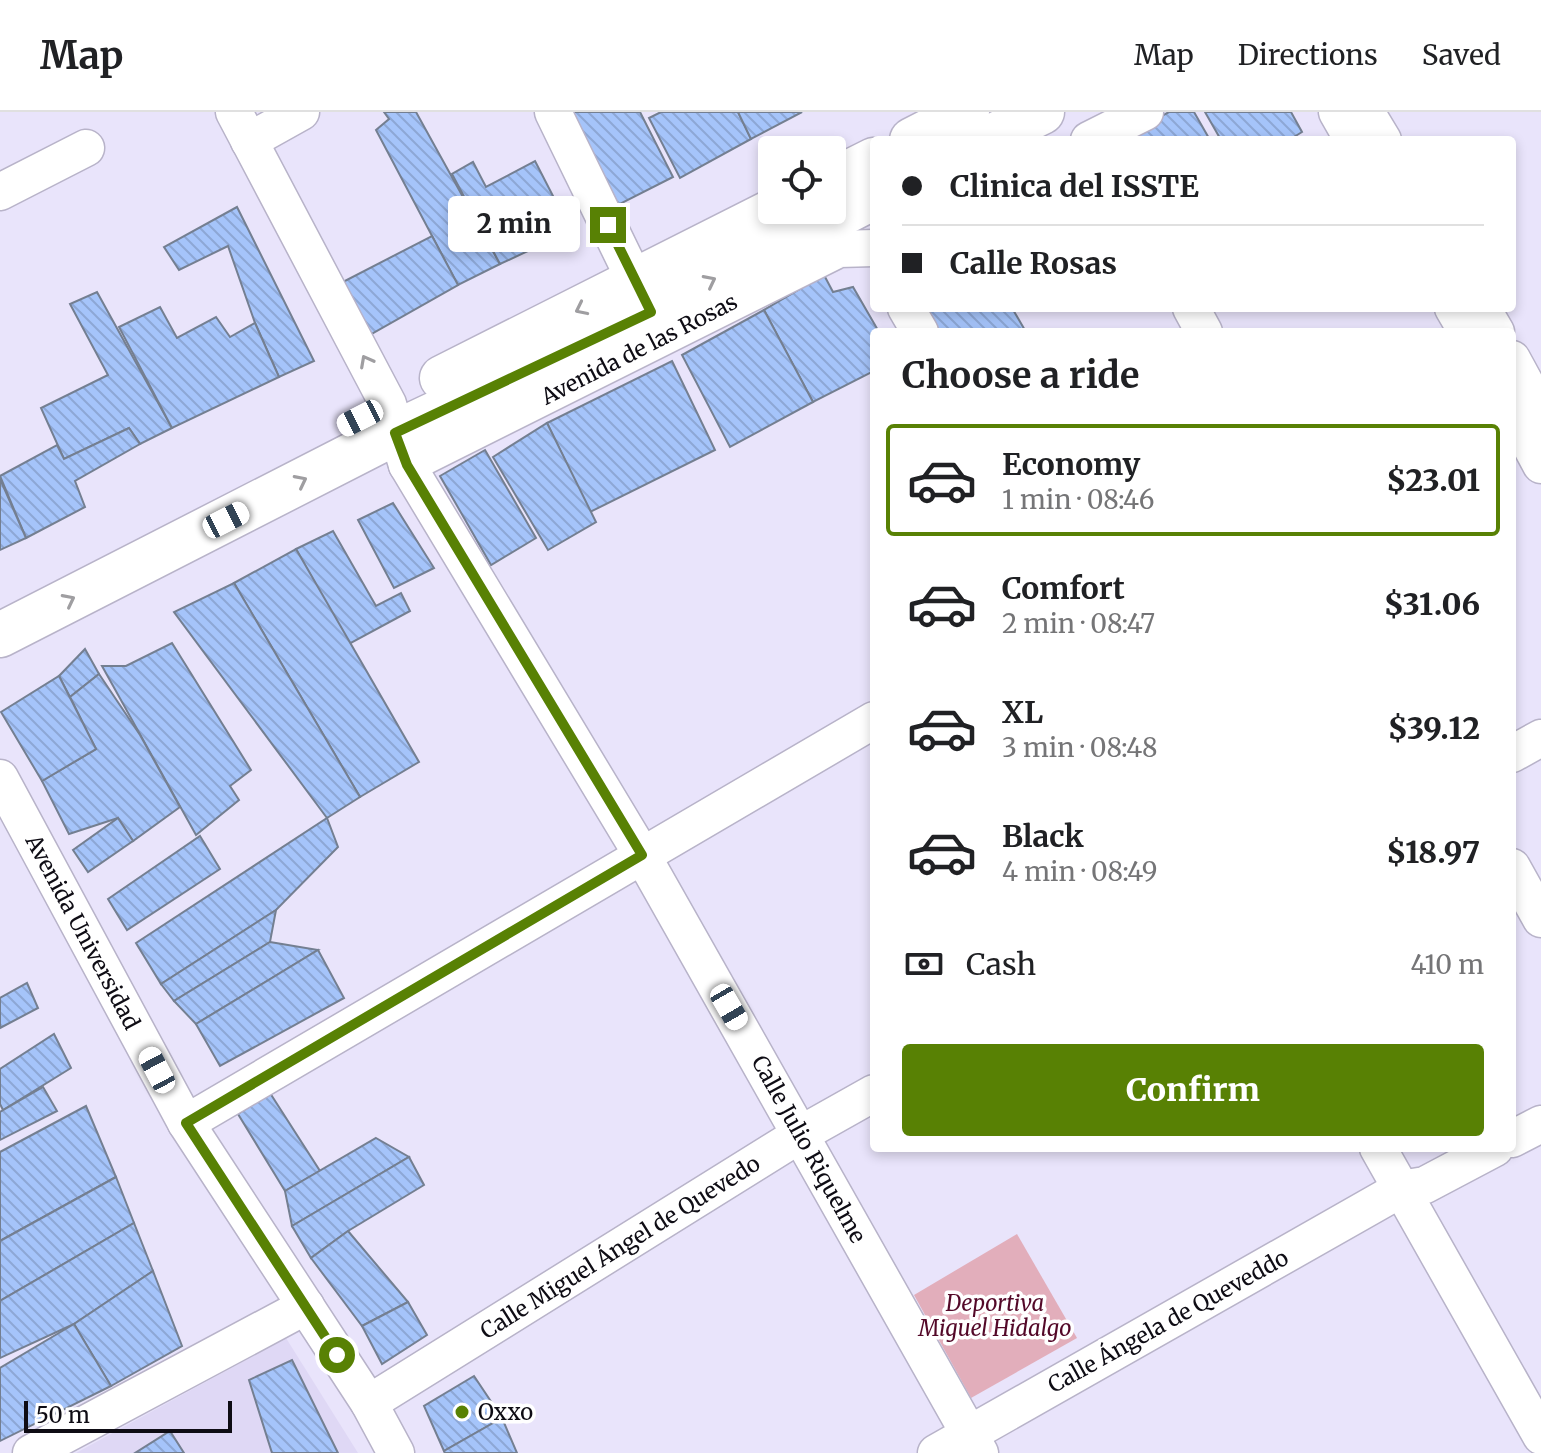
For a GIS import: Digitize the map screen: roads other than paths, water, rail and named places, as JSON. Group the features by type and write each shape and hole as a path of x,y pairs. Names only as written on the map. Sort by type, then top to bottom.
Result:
{"main road":[{"path":"930,136 999,121"},
{"path":"0,635 397,434 644,296 852,196 870,167"},
{"path":"644,296 758,221"},
{"path":"0,602 397,434"}],"street":[{"path":"242,126 301,112"},
{"path":"553,112 644,296"},
{"path":"1096,131 1145,112"},
{"path":"1337,112 1351,136"},
{"path":"1366,112 1381,136"},
{"name":"Calle Julio Riquelme","path":"242,126 397,434 642,855 974,1443"},
{"path":"0,192 86,148"},
{"path":"852,196 870,242"},
{"name":"Avenida de las Rosas","path":"397,434 839,249 870,250"},
{"path":"1521,366 1541,412"},
{"path":"1516,418 1541,465"},
{"path":"186,1123 870,722"},
{"path":"1516,752 1541,738"},
{"name":"Avenida Universidad","path":"0,778 186,1123 369,1403 396,1453"},
{"path":"1516,874 1541,919"},
{"name":"Calle Miguel Ángel de Quevedo","path":"369,1403 801,1134 870,1095"},
{"path":"1516,1137 1541,1124"},
{"path":"1380,1152 1541,1436"},
{"name":"Calle Ángela de Queveddo","path":"936,1453 974,1443 1401,1189 1425,1185 1487,1152"},
{"path":"31,1453 306,1306"}],"place":[{"name":"Oxxo","path":"462,1412"}],"park label":[{"name":"Deportiva Miguel Hidalgo","path":"995,1316"}]}
